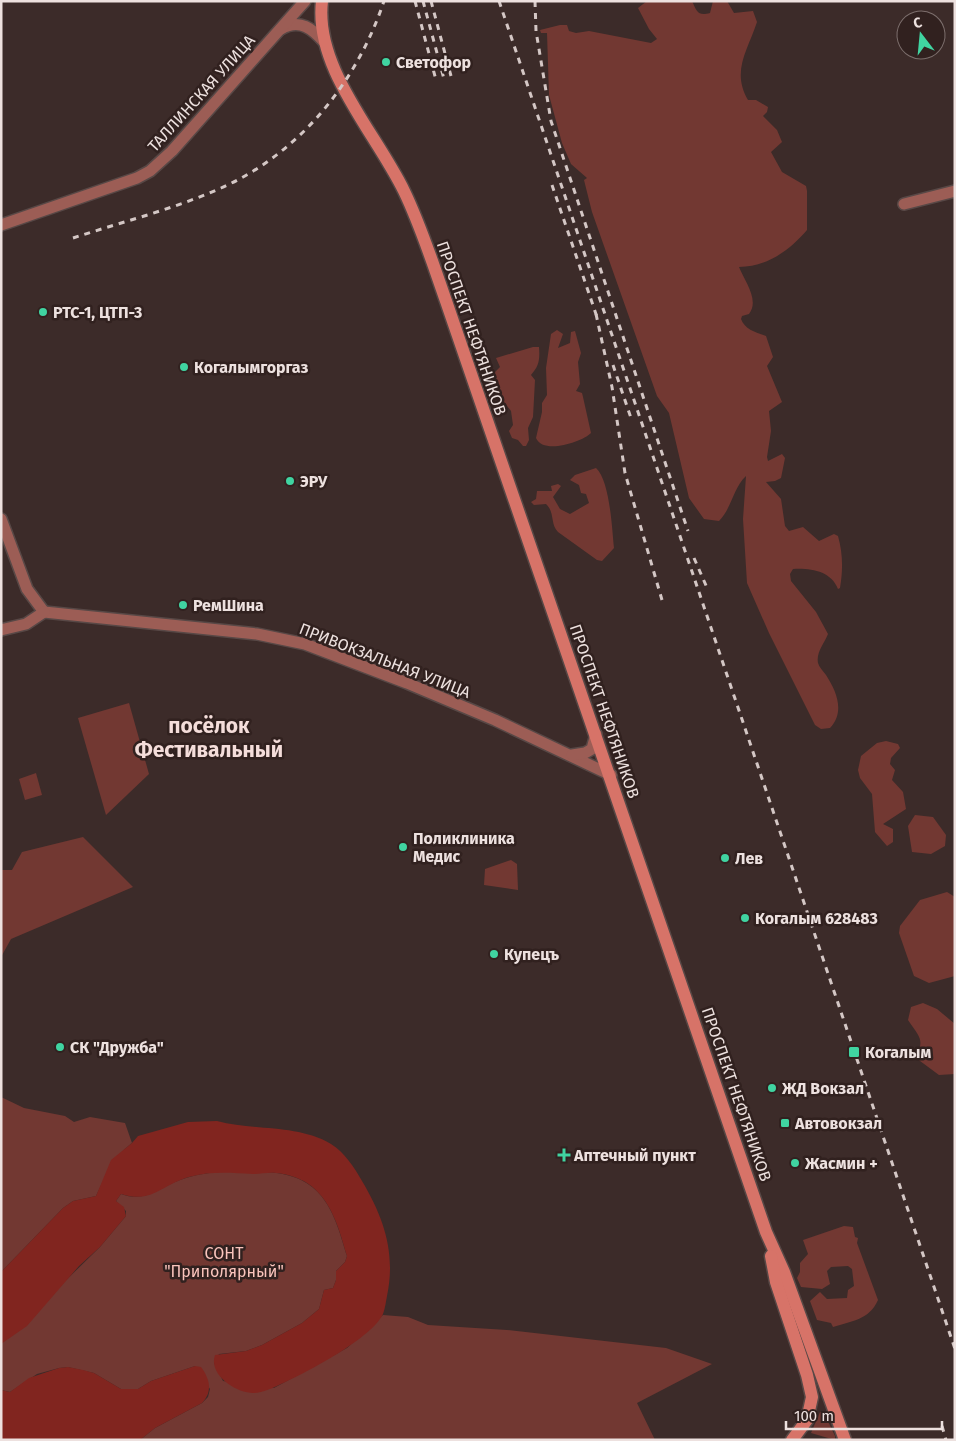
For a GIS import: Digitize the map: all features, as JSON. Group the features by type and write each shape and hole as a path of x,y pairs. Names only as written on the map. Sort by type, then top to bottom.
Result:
{"main road":[{"name":"ПРОСПЕКТ НЕФТЯНИКОВ","path":"322,1 325,43 337,76 394,170 415,217 446,301 611,775 766,1232 784,1272 843,1436"},
{"path":"766,1232 776,1282 807,1375 812,1397 808,1420 792,1440"}],"street":[{"name":"ТАЛЛИНСКАЯ УЛИЦА","path":"1,225 122,184 150,171 172,151 305,1"},
{"path":"280,30 293,24 306,26 325,43"},
{"path":"904,204 955,191"},
{"path":"1,518 27,589 44,612 26,624 1,630"},
{"name":"ПРИВОКЗАЛЬНАЯ УЛИЦА","path":"44,612 257,634 305,644 407,683 572,755 611,775"},
{"path":"572,755 585,753 592,749 596,734"}],"green space":[{"path":"647,1 692,1 697,10 703,14 710,13 713,1 727,1 734,13 753,11 757,22 741,70 743,89 748,100 756,100 768,107 767,112 763,116 777,130 782,142 771,152 782,172 806,186 807,230 793,244 768,261 739,267 750,290 753,303 749,314 742,316 741,319 748,328 766,336 773,357 767,366 782,402 769,411 771,431 767,457 768,461 782,454 785,458 781,478 766,482 781,499 785,526 789,531 803,527 819,541 834,534 838,536 840,543 842,575 840,588 838,589 831,578 825,574 813,570 793,569 790,574 791,581 816,612 828,634 819,652 818,663 833,688 838,702 835,722 830,728 821,729 815,725 769,633 747,583 743,519 746,476 738,486 727,510 719,521 704,519 689,498 669,413 657,396 592,212 584,180 587,178 571,164 562,143 549,95 547,33 541,33 540,30 567,25 569,31 576,33 589,31 651,43 657,39 649,29 638,8"},
{"path":"557,330 563,334 558,348 570,343 571,332 575,331 581,353 578,362 580,384 576,391 582,393 591,433 571,443 546,446 536,438 542,412 542,403 547,395 546,368 551,334"},
{"path":"539,347 539,359 536,369 531,375 535,380 533,417 528,428 529,440 526,446 523,446 518,440 512,438 509,431 513,425 511,411 494,389 495,378 493,374 500,367 496,358"},
{"path":"596,468 601,474 607,494 614,548 602,561 597,560 558,532 554,525 551,511 546,504 534,505 531,502 536,499 537,491 552,491 551,486 558,484 561,486 553,497 560,509 570,514 589,503 586,494 581,493 579,485 570,480 575,475"},
{"path":"129,703 149,774 106,815 78,718"},
{"path":"886,741 898,744 900,748 891,758 890,764 895,770 892,780 903,792 906,809 883,824 893,829 893,842 887,846 875,832 872,794 860,778 858,770 861,756 877,743"},
{"path":"36,773 42,795 25,800 19,779"},
{"path":"915,815 933,817 946,835 945,846 931,854 912,852 908,826"},
{"path":"83,837 133,887 11,939 1,957 1,870 12,870 22,852"},
{"path":"511,860 517,864 518,890 484,885 485,869"},
{"path":"947,892 955,897 955,976 929,983 914,976 899,933 900,926 920,900"},
{"path":"923,1003 937,1009 955,1024 955,1074 939,1075 916,1058 920,1047 920,1039 908,1020 911,1007"},
{"path":"1,1097 24,1108 65,1116 74,1122 90,1117 125,1123 132,1143 114,1161 96,1196 73,1201 63,1208 1,1272"},
{"name":"СОНТ \"Приполярный\"","path":"230,1171 277,1173 294,1177 307,1183 326,1202 338,1227 347,1256 345,1262 336,1271 336,1280 333,1288 324,1290 319,1309 302,1323 262,1345 246,1351 219,1354 214,1363 223,1381 274,1388 347,1348 383,1315 408,1317 428,1325 507,1330 666,1348 712,1364 637,1403 655,1440 140,1440 155,1428 202,1403 208,1397 210,1389 195,1366 151,1381 138,1389 121,1389 94,1373 68,1367 37,1374 10,1392 1,1390 1,1344 100,1247 126,1216 126,1211 116,1201 121,1194 138,1197 145,1196 186,1178"},
{"path":"844,1226 853,1227 878,1300 865,1316 833,1327 831,1323 817,1320 810,1301 820,1292 827,1299 847,1298 848,1290 854,1286 852,1269 848,1266 831,1267 827,1271 830,1284 822,1289 801,1287 797,1278 800,1272 800,1263 808,1254 803,1240"},
{"path":"823,1411 835,1436 835,1440 811,1433 820,1412"}],"shaded area":[{"path":"217,1121 304,1133 318,1138 331,1144 341,1152 356,1171 370,1195 382,1222 389,1250 390,1265 383,1314 366,1334 306,1372 267,1390 253,1393 239,1390 219,1376 214,1362 215,1355 246,1351 262,1345 302,1323 319,1309 324,1290 333,1288 336,1280 336,1271 345,1262 347,1256 333,1214 317,1191 306,1183 293,1176 276,1173 213,1173 179,1180 156,1192 141,1197 121,1194 116,1201 124,1207 126,1216 27,1326 1,1344 1,1272 63,1208 73,1201 96,1196 111,1160 138,1136 188,1122"},
{"path":"195,1366 201,1367 207,1376 209,1390 205,1399 202,1403 155,1428 140,1440 1,1440 1,1390 10,1392 29,1378 68,1367 94,1373 121,1389 138,1389 151,1381"}],"railway":[{"path":"73,238 203,196 250,173 276,155 300,135 322,112 341,87 358,59 384,1"},
{"path":"415,1 436,80"},
{"path":"423,1 444,79"},
{"path":"431,1 451,76"},
{"path":"499,1 955,1349"},
{"path":"535,1 536,31 551,121 688,531"},
{"path":"552,185 598,320"},
{"path":"596,314 612,387 625,473 662,600"},
{"path":"613,365 632,421"},
{"path":"694,558 708,590"},
{"path":"942,1426 946,1440"}],"place":[{"name":"Светофор","path":"386,62"},
{"name":"РТС-1, ЦТП-3","path":"43,312"},
{"name":"Когалымгоргаз","path":"184,367"},
{"name":"ЭРУ","path":"290,481"},
{"name":"РемШина","path":"183,605"},
{"name":"Поликлиника Медис","path":"403,847"},
{"name":"Лев","path":"725,858"},
{"name":"Когалым 628483","path":"745,918"},
{"name":"Купецъ","path":"494,954"},
{"name":"СК \"Дружба\"","path":"60,1047"},
{"name":"Когалым","path":"854,1052"},
{"name":"ЖД Вокзал","path":"772,1088"},
{"name":"Автовокзал","path":"785,1123"},
{"name":"Аптечный пункт","path":"564,1155"},
{"name":"Жасмин +","path":"795,1163"}],"district":[{"name":"посёлок Фестивальный","path":"209,738"}]}
